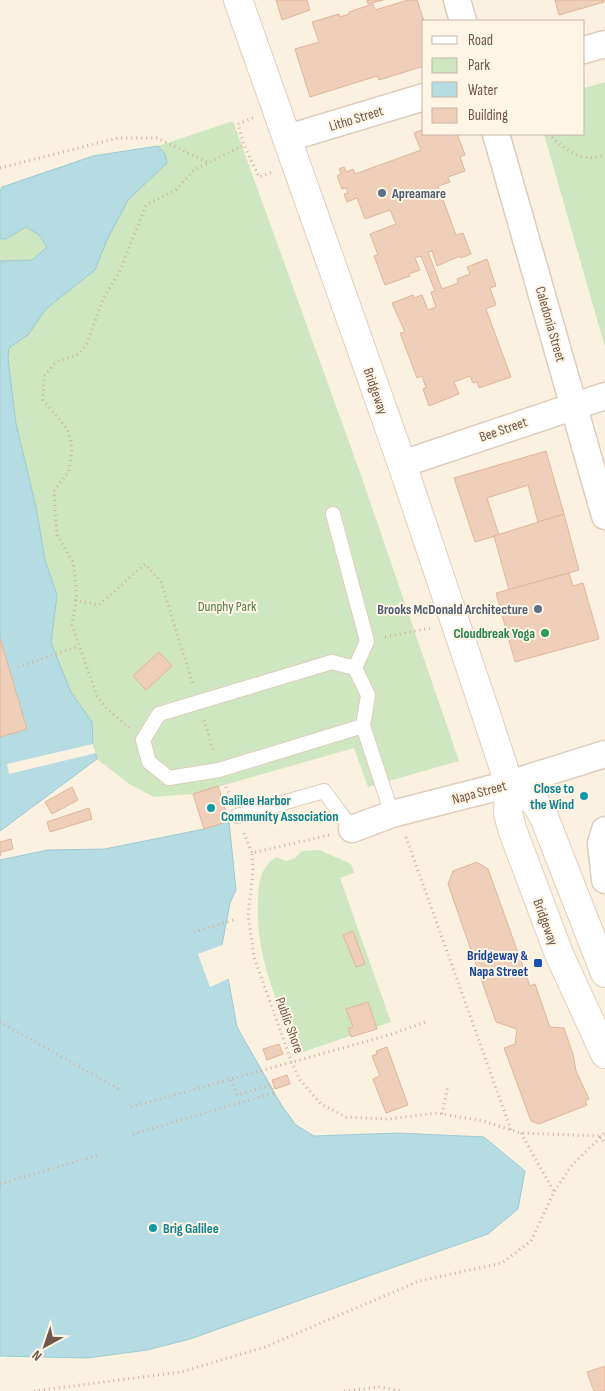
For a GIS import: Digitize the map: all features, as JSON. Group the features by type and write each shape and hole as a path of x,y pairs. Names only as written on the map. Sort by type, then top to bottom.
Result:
{"main road":[{"name":"Bridgeway","path":"238,0 402,464 454,620 508,784 508,813 512,829 558,954 605,1054"},
{"path":"508,784 535,802 544,817 605,973"}],"street":[{"path":"457,0 463,20"},
{"path":"585,50 605,44"},
{"name":"Litho Street","path":"288,138 422,98"},
{"name":"Caledonia Street","path":"496,135 575,405 605,516"},
{"name":"Bee Street","path":"402,464 605,396"},
{"name":"Napa Street","path":"352,829 394,814 508,784 605,754"},
{"path":"605,830 601,843 605,880"}],"lane":[{"path":"333,514 367,641 354,668"},
{"path":"363,726 219,770 169,778 148,762 143,740 159,714 332,662 354,668 368,695 363,726 394,814"},
{"path":"237,816 324,791 352,829"}],"path":[{"path":"549,135 568,151 582,158 596,158 605,155"},
{"path":"0,168 118,138 157,138 209,163"},
{"path":"143,740 105,707 97,696 72,625 77,594 73,562 57,535 54,491 69,471 72,448 68,430 43,400 44,376 56,362 79,354 87,343 103,299 120,273 146,205 176,190 194,170 244,145"},
{"path":"75,600 99,605 144,564 161,582 219,770"},
{"path":"367,641 427,629 454,620"},
{"path":"18,667 79,646"},
{"path":"394,814 512,1130"},
{"name":"Public Shore","path":"352,829 252,854 253,871 248,915 254,957 300,1080 321,1104 346,1117 389,1119 442,1114 484,1121 521,1133 600,1136"},
{"path":"194,932 237,919"},
{"path":"0,1022 119,1089"},
{"path":"131,1107 389,1035 425,1022"},
{"path":"0,1028 8,1026"},
{"path":"133,1134 273,1093 271,1085 237,1095 231,1080"},
{"path":"442,1114 448,1086"},
{"path":"521,1133 554,1192"},
{"path":"34,1391 181,1372 265,1347 419,1281 502,1263 531,1241 554,1192 572,1165 605,1133"},
{"path":"600,1136 605,1144"},
{"path":"0,1184 98,1155"},
{"path":"344,1391 378,1387 402,1391"}],"green space":[{"path":"605,82 605,347 544,135 585,135 585,88"},
{"name":"Dunphy Park","path":"233,121 362,478 459,761 368,787 354,748 193,794 154,797 129,784 97,759 0,831 0,303 66,238 0,293 0,191 2,187 93,156 158,146"},
{"path":"320,850 351,864 354,873 340,878 391,1022 303,1052 297,1050 269,978 260,940 258,921 259,888 263,871 276,857 286,861 295,858 302,851"}],"water":[{"path":"158,146 165,154 167,163 128,200 107,240 95,270 46,309 28,335 9,348 8,358 16,424 36,507 45,560 57,595 51,643 71,692 92,722 93,744 97,759 0,831 0,261 32,260 47,247 39,235 26,227 6,239 0,239 0,191 2,187 93,156"},
{"path":"229,821 236,890 230,903 222,945 237,1027 282,1106 296,1125 314,1136 398,1133 484,1137 525,1171 518,1209 488,1234 190,1339 147,1350 87,1358 0,1356 0,860 48,850 105,849 204,829"}],"pier":[{"path":"93,744 96,753 9,774 7,764"},
{"path":"225,944 230,978 210,987 198,954"}],"building":[{"path":"276,0 307,0 310,10 282,20"},
{"path":"367,0 383,0 368,4"},
{"path":"408,0 417,0 424,20 422,20 422,67 379,80 377,76 310,97 295,49 319,42 312,22 339,14 340,17 373,4 375,10"},
{"path":"555,0 604,0 604,2 559,15"},
{"path":"422,130 422,135 457,135 465,155 460,157 465,171 448,177 450,182 438,186 456,235 463,233 471,254 461,258 460,256 437,266 432,251 428,252 442,289 458,283 457,279 470,274 467,267 487,259 496,286 490,288 496,305 486,309 511,377 479,388 477,382 473,383 470,376 454,382 459,394 429,406 423,389 426,388 422,376 417,378 400,333 405,332 392,303 413,295 414,298 422,295 428,310 436,307 431,292 435,291 421,256 415,258 420,270 409,274 410,276 385,285 374,256 378,255 370,234 396,224 390,210 365,219 357,198 347,202 344,194 348,193 346,188 342,189 337,176 341,174 339,169 344,167 346,172 353,169 355,174 421,150 414,133"},
{"path":"546,451 564,514 538,522 528,485 487,498 499,535 475,542 454,478"},
{"path":"564,514 579,570 509,590 494,536"},
{"path":"569,573 573,586 583,583 599,639 515,662 496,593"},
{"path":"0,638 27,729 0,737"},
{"path":"159,652 172,666 146,690 133,676"},
{"name":"Galilee Harbor Community Association","path":"218,786 229,821 204,829 193,794"},
{"path":"72,787 78,800 52,814 45,802"},
{"path":"89,808 92,819 50,832 47,822"},
{"path":"11,839 13,849 1,852 0,856 0,842"},
{"path":"477,862 488,869 530,986 535,984 550,1027 564,1028 573,1054 576,1071 589,1099 585,1101 587,1105 539,1124 531,1121 504,1048 515,1044 517,1029 496,1022 448,884 453,871"},
{"path":"353,931 365,964 356,967 343,935"},
{"path":"368,1002 377,1029 351,1037 348,1028 353,1027 346,1009"},
{"path":"279,1044 283,1054 267,1060 263,1049"},
{"path":"387,1047 408,1105 386,1113 373,1079 380,1076 372,1056 377,1054 376,1051"},
{"path":"287,1075 290,1084 275,1089 272,1080"},
{"path":"605,1366 605,1391 594,1391 587,1372"}],"place":[{"name":"Apreamare","path":"382,193"},
{"name":"Brooks McDonald Architecture","path":"538,609"},
{"name":"Cloudbreak Yoga","path":"545,633"},
{"name":"Close to the Wind","path":"584,796"},
{"name":"Galilee Harbor Community Association","path":"211,808"},
{"name":"Bridgeway & Napa Street","path":"538,963"},
{"name":"Brig Galilee","path":"153,1228"}]}
